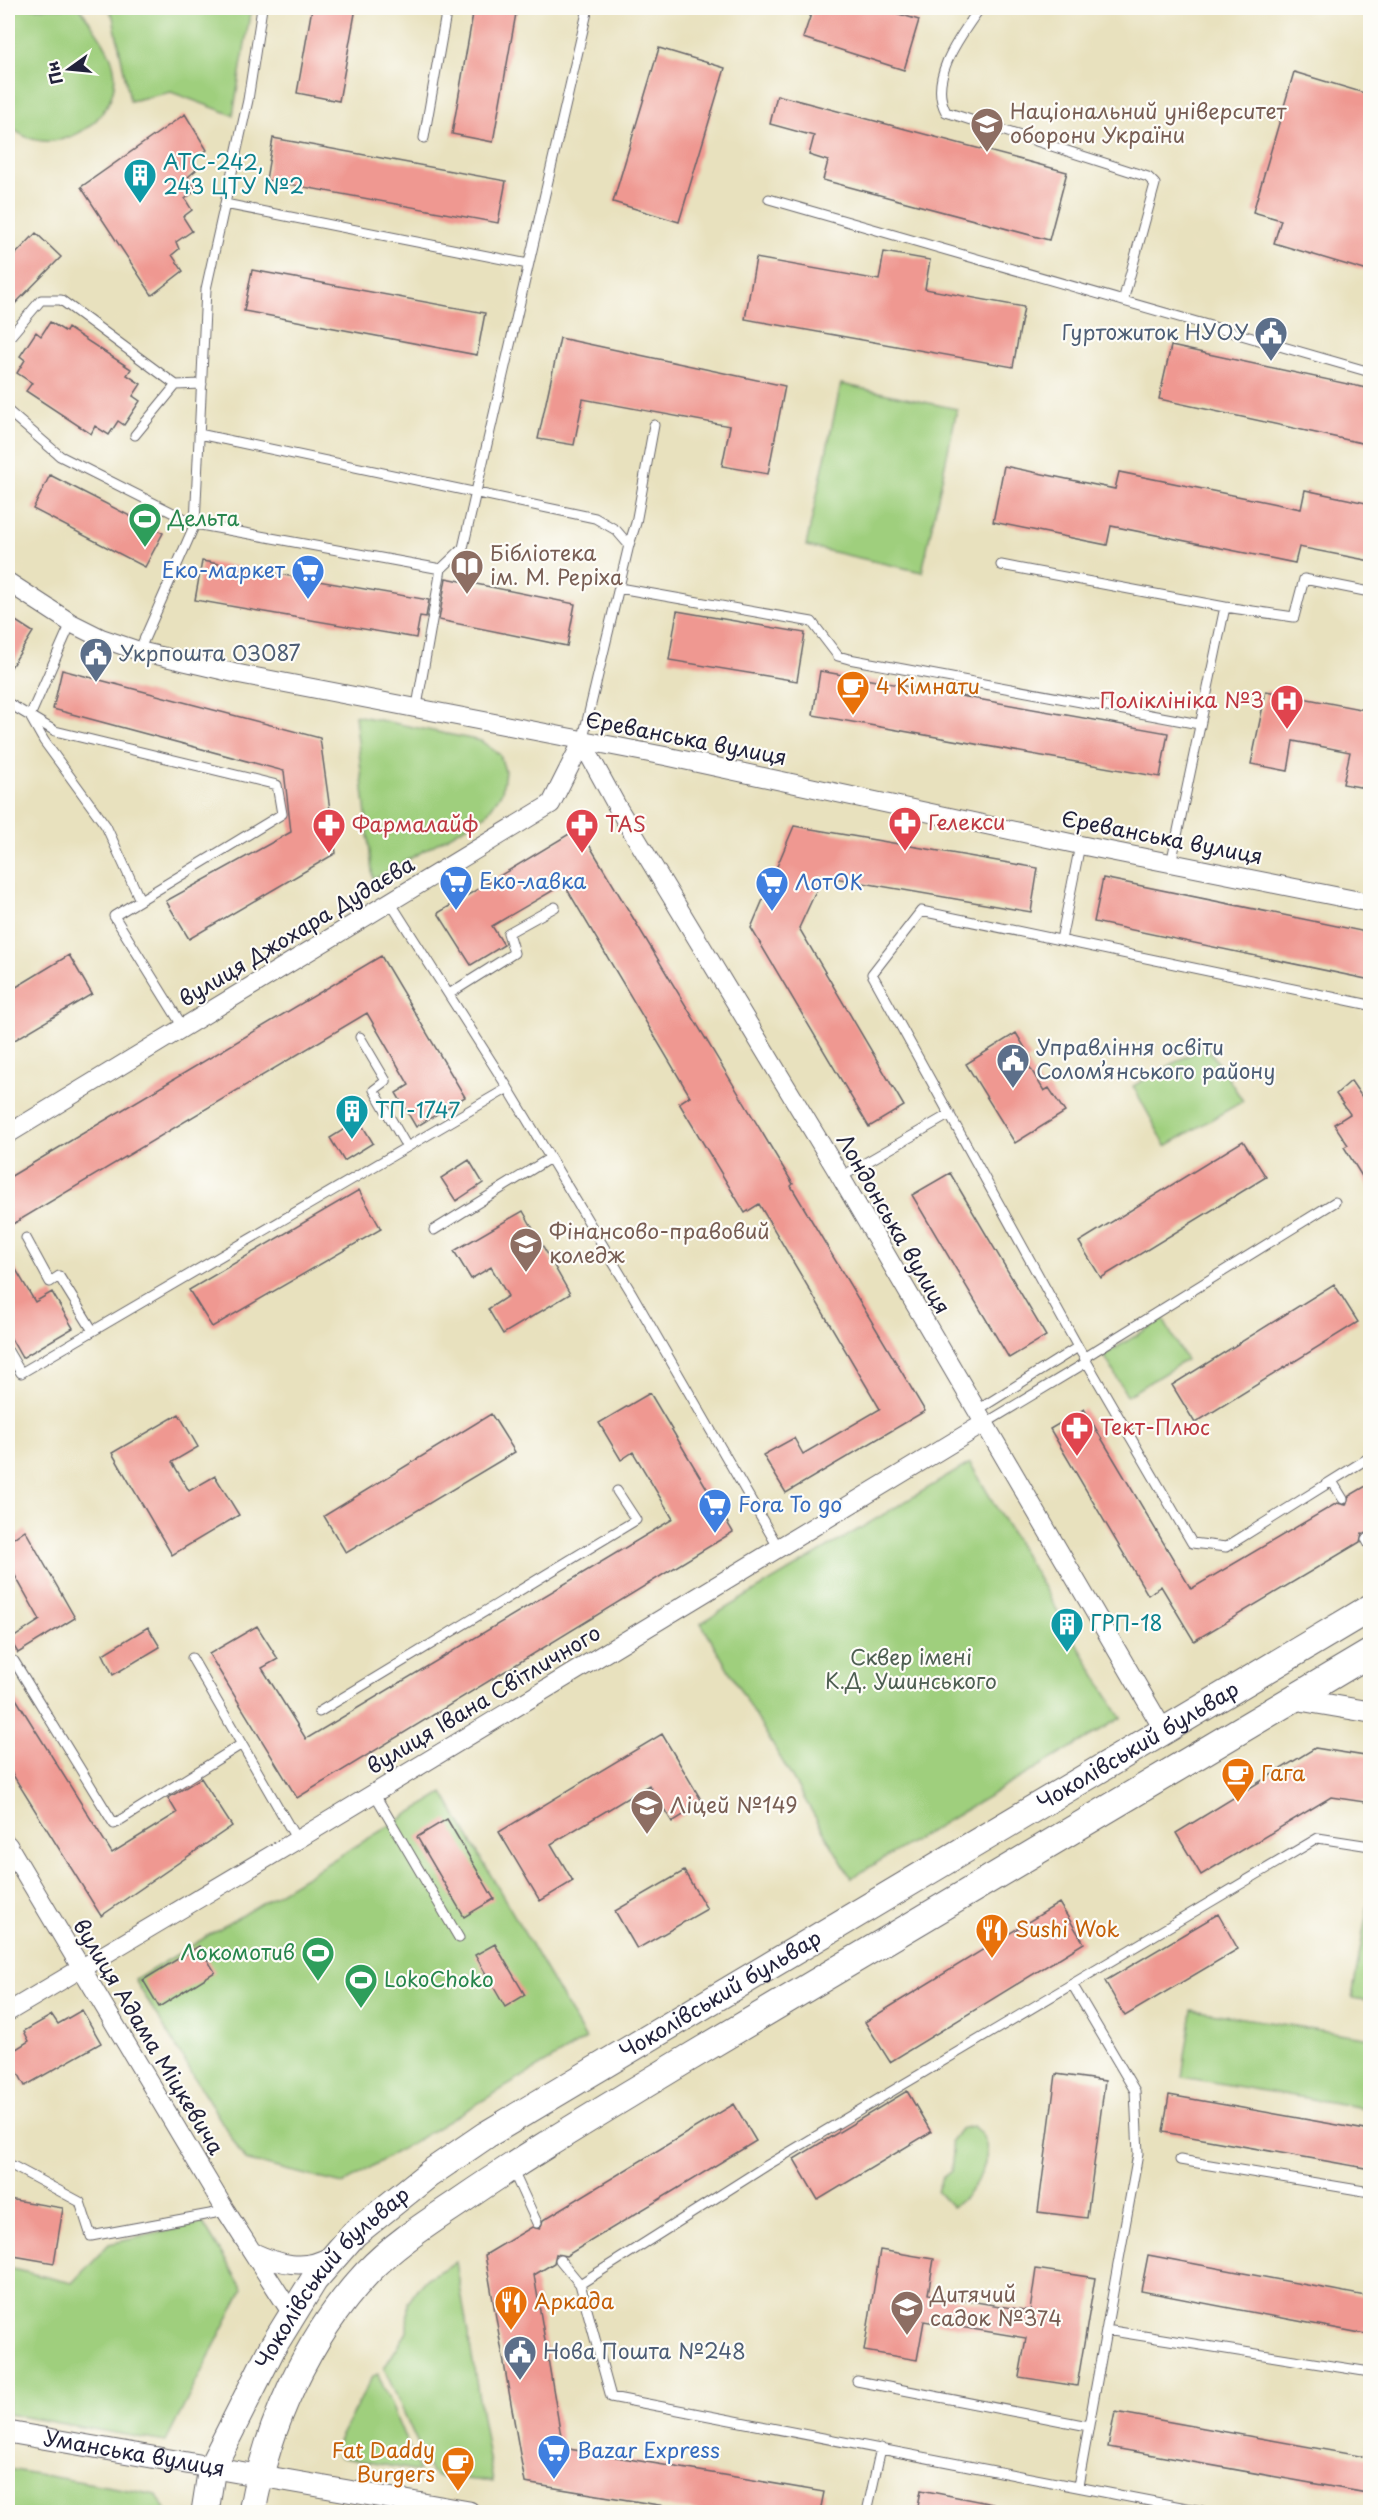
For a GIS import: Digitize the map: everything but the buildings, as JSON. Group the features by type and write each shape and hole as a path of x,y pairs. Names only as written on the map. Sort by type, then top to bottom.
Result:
{"main road":[{"name":"Чоколівський бульвар","path":"205,2512 213,2467 292,2314 338,2251 354,2234 429,2174 486,2134 1371,1608"},
{"name":"Чоколівський бульвар","path":"252,2512 258,2476 280,2414 309,2353 337,2308 369,2270 427,2224 511,2166 913,1922 1371,1653"}],"street":[{"name":"Єреванська вулиця","path":"8,582 71,623 101,638 139,651 234,673 417,706 582,742 665,756 1171,864 1371,903"},
{"name":"вулиця Джохара Дудаєва","path":"8,1134 551,804 582,742"},
{"name":"Лондонська вулиця","path":"582,742 618,808 841,1178 979,1418 1164,1731"},
{"name":"вулиця Івана Світличного","path":"8,2012 374,1793 534,1705 979,1418"},
{"path":"1294,1699 1371,1712"},
{"name":"вулиця Адама Міцкевича","path":"8,1845 226,2211 292,2314"},
{"path":"253,2252 269,2259 299,2266 314,2264 338,2251"},
{"name":"Уманська вулиця","path":"8,2432 469,2512"}],"lane":[{"path":"139,651 195,524 206,290 248,100 262,8"},
{"path":"424,138 447,8"},
{"path":"417,706 441,570 463,548 588,8"},
{"path":"980,8 958,40 942,78 941,96 946,112 1148,177 1155,184 1123,301"},
{"path":"769,199 1371,372"},
{"path":"225,204 528,264"},
{"path":"8,339 41,300 62,300 176,385 202,384"},
{"path":"135,435 176,385"},
{"path":"8,411 60,456 195,524 441,570"},
{"path":"582,742 628,545 636,523 654,425"},
{"path":"199,434 595,518 616,530 628,545"},
{"path":"1001,565 1225,607 1294,617 1304,579 1371,592"},
{"path":"619,588 812,622 838,656 849,659 1199,724"},
{"path":"1171,864 1225,607"},
{"path":"30,716 71,623"},
{"path":"8,703 55,731 277,785 282,814 114,916 183,1027"},
{"path":"30,716 44,741 106,826 140,900"},
{"path":"1060,940 1080,845"},
{"path":"390,902 508,1088 631,1292 778,1547"},
{"path":"448,994 514,953 508,933 555,907"},
{"path":"1371,1005 921,911 872,974 1078,1347 1191,1544 1226,1547 1371,1457"},
{"path":"360,1037 386,1081 374,1090 407,1147"},
{"path":"8,1351 21,1373 508,1088"},
{"path":"841,1178 950,1114"},
{"path":"434,1230 550,1158"},
{"path":"979,1418 1086,1359 1335,1202"},
{"path":"26,1238 50,1282 59,1276 93,1331"},
{"path":"979,1418 1078,1347"},
{"path":"1332,1481 1343,1499"},
{"path":"319,1712 636,1520 617,1491"},
{"path":"192,1658 297,1840"},
{"path":"14,1661 114,1824 242,1744"},
{"path":"374,1793 459,1938"},
{"path":"580,2284 766,2166 1318,1838 1371,1846"},
{"path":"1072,1984 1135,2091 1138,2154 1078,2486"},
{"path":"1180,2160 1371,2192"},
{"path":"8,2167 13,2166 80,2202 91,2236 226,2211"},
{"path":"511,2166 519,2189 537,2223"},
{"path":"560,2260 580,2284 611,2397 1207,2512"},
{"path":"1106,2330 1371,2372"},
{"path":"857,2381 1088,2426"},
{"path":"867,2512 881,2448"}],"green space":[{"path":"8,8 80,8 104,44 114,68 114,88 107,106 95,121 80,132 62,139 43,141 25,136 8,124"},
{"path":"108,8 251,8 233,115 171,92 130,101 113,17"},
{"path":"841,384 957,409 922,572 806,546"},
{"path":"355,715 481,741 500,755 505,771 502,792 486,815 373,880"},
{"path":"1206,1045 1243,1101 1166,1146 1133,1086"},
{"path":"1163,1319 1186,1360 1127,1396 1104,1355"},
{"name":"Сквер імені К.Д. Ушинського","path":"970,1463 1121,1718 851,1878 701,1623"},
{"name":"LokoChoko","path":"443,1793 586,2039 343,2184 245,2160 135,1980"},
{"path":"1370,1898 1370,2001 1352,1998"},
{"path":"1192,2010 1370,2038 1370,2109 1182,2077"},
{"path":"973,2126 982,2136 986,2146 984,2166 980,2177 967,2195 952,2207 937,2191 942,2178 951,2171 953,2153 951,2141 960,2129"},
{"path":"203,2223 243,2289 166,2442 8,2414 8,2268 72,2283 109,2244"},
{"path":"456,2262 493,2482 437,2476 430,2471 384,2368 407,2332 408,2302 416,2290 427,2278"},
{"path":"378,2374 419,2471 338,2457 336,2447 339,2439 373,2376"},
{"path":"8,2469 157,2495 166,2512 8,2512"}],"place":[{"name":"Національний університет оборони України","path":"987,153"},
{"name":"АТС-242, 243 ЦТУ №2","path":"140,204"},
{"name":"Гуртожиток НУОУ","path":"1271,362"},
{"name":"Дельта","path":"145,548"},
{"name":"Бібліотека ім. М. Реріха","path":"467,595"},
{"name":"Еко-маркет","path":"308,600"},
{"name":"Укрпошта 03087","path":"96,683"},
{"name":"4 Кімнати","path":"853,716"},
{"name":"Поліклініка №3","path":"1287,730"},
{"name":"Гелекси","path":"905,852"},
{"name":"Фармалайф","path":"329,854"},
{"name":"TAS","path":"582,854"},
{"name":"Еко-лавка","path":"456,911"},
{"name":"ЛотОК","path":"772,912"},
{"name":"Управління освіти Солом’янського району","path":"1013,1089"},
{"name":"ТП-1747","path":"352,1140"},
{"name":"Фінансово-правовий коледж","path":"526,1273"},
{"name":"Тект-Плюс","path":"1077,1457"},
{"name":"Fora To go","path":"715,1534"},
{"name":"ГРП-18","path":"1067,1653"},
{"name":"Гага","path":"1238,1803"},
{"name":"Ліцей №149","path":"647,1835"},
{"name":"Sushi Wok","path":"992,1959"},
{"name":"Локомотив","path":"318,1982"},
{"name":"LokoChoko","path":"361,2009"},
{"name":"Аркада","path":"511,2331"},
{"name":"Дитячий садок №374","path":"907,2336"},
{"name":"Нова Пошта №248","path":"520,2381"},
{"name":"Bazar Express","path":"554,2480"},
{"name":"Fat Daddy Burgers","path":"458,2492"}]}
